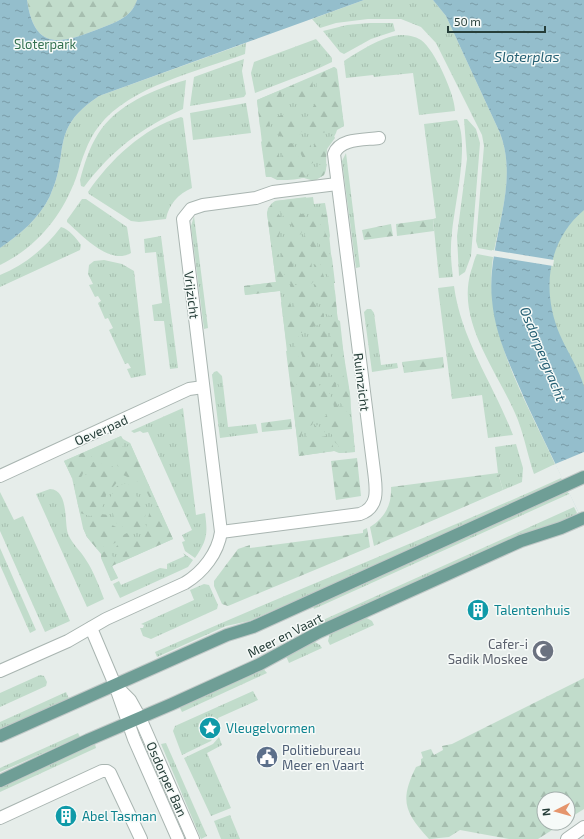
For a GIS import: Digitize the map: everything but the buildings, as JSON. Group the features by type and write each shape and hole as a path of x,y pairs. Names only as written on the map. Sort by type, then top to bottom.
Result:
{"main road":[{"name":"Meer en Vaart","path":"0,736 227,635 253,627 584,476"},
{"name":"Meer en Vaart","path":"0,781 260,664 319,632 500,550 530,537 554,531 583,518"}],"street":[{"name":"Ruimzicht","path":"221,532 360,514 369,509 375,500 372,457 334,154 336,149 347,142 379,138"},
{"name":"Vrijzicht","path":"221,532 184,228 186,213 191,209 203,205 256,198 273,192 337,184"},
{"name":"Oeverpad","path":"0,476 189,389 203,387"},
{"path":"0,671 68,641 196,576 216,550 220,541 221,532"},
{"path":"91,628 115,685"},
{"name":"Osdorper Ban","path":"115,685 130,700 140,718 193,839"},
{"name":"Osdorper Ban","path":"115,685 128,723 178,839"},
{"path":"0,818 107,771 110,773 141,839"},
{"path":"567,839 584,827"}],"green space":[{"path":"27,0 137,0 130,12 121,20 70,39 59,40 50,39 42,35 35,27 30,16"},
{"path":"364,0 433,0 446,16 500,133 504,148 507,163 506,192 494,251 478,248 476,241 484,146 482,135 436,43 421,27 401,19 368,19 336,23 320,28 312,19"},
{"path":"393,23 395,31 371,39 344,54 340,52 323,31 347,25"},
{"path":"400,35 411,36 421,40 432,53 448,84 455,111 419,115 413,73 346,78 344,61 378,41"},
{"path":"316,39 332,58 332,62 255,93 251,73 254,62"},
{"path":"246,43 245,54 166,81 128,100 112,112 99,126 91,138 70,192 56,217 37,240 13,258 0,265 0,248 35,219 46,204 56,180 63,142 67,131 73,120 83,108 99,96"},
{"path":"244,59 242,71 246,94 244,97 190,106 194,77"},
{"path":"334,67 336,68 344,126 337,130 328,146 324,175 314,181 304,178 277,180 271,177 266,177 257,100"},
{"path":"334,67 337,69 344,126 328,132 312,134 308,131 306,119 318,98 316,76"},
{"path":"312,78 314,97 288,100 286,88"},
{"path":"186,80 183,109 153,124 128,141 106,162 84,187 81,186 80,180 89,151 98,134 106,124 125,107 149,93"},
{"path":"281,90 282,98 285,98 286,107 272,116 270,126 260,127 257,100"},
{"path":"246,103 251,133 193,140 190,113"},
{"path":"287,113 301,124 302,131 299,135 283,140 282,136 279,136 278,133 269,134 268,129 274,127 274,118"},
{"path":"181,117 183,118 192,188 178,196 169,209 166,219 139,222 131,221 89,194 88,192 106,168 128,147 154,129"},
{"path":"464,119 467,119 476,129 480,143 471,256 465,272 459,276 457,236 467,159"},
{"path":"457,120 461,130 462,159 451,239 453,277 439,278 433,219 436,218 424,124"},
{"path":"334,136 335,138 327,149 326,160 319,162 314,154 316,139"},
{"path":"303,137 310,137 313,163 310,164 304,159 300,152 299,144"},
{"path":"274,138 279,142 279,161 271,177 266,177 261,142 263,140"},
{"path":"293,143 301,164 306,167 308,174 298,179 277,180 276,174 280,170 282,163 283,148 285,144"},
{"path":"346,153 360,267 356,268 342,161"},
{"path":"327,164 324,175 314,181 312,170 318,168 318,165"},
{"path":"306,197 307,210 305,210 303,205 300,206 301,214 306,213 306,220 301,234 299,235 291,225 293,215 289,215 289,219 286,219 276,207 275,201"},
{"path":"313,197 314,204 325,203 327,214 337,313 349,387 355,452 339,453 334,451 299,456 280,291 245,295 244,286 276,282 267,213 271,204 275,201"},
{"path":"82,199 86,199 127,227 131,253 123,256 105,252 88,241 67,222"},
{"path":"274,202 277,213 281,217 277,248 287,288 285,290 245,295 244,286 276,282 267,213 268,208"},
{"path":"584,202 584,391 542,302 543,247"},
{"path":"318,208 321,231 317,235 317,251 314,251 309,244 304,244 304,240 309,213 313,212 313,209"},
{"path":"320,211 322,211 323,215 327,214 330,236 327,243 329,253 332,258 335,283 331,283 321,257 320,244 325,233"},
{"path":"194,216 208,328 204,329 191,226"},
{"path":"433,219 434,231 397,236 396,224"},
{"path":"391,224 393,236 364,240 362,230"},
{"path":"61,227 70,232 77,240 81,245 80,250 0,287 0,275 18,266 34,255"},
{"path":"288,228 291,228 297,239 293,276 289,277 283,263 281,252 281,247"},
{"path":"161,236 178,368 170,369 164,321 154,321 152,305 162,303 156,252 145,253 144,239"},
{"path":"307,248 311,257 314,281 311,284 298,281 296,272 296,264 300,253 302,249"},
{"path":"477,254 493,257 492,285 494,312 500,338 509,364 555,464 534,474 515,413 480,344 473,326 469,308 468,290 471,271"},
{"path":"315,257 318,257 324,277 335,291 337,313 329,316 320,301 315,300"},
{"path":"104,260 122,264 134,271 146,375 131,378 127,369 131,368 128,363 125,364 109,330 113,328 108,318 105,319 98,303 101,301 98,296 95,297 89,285 93,284 88,274 89,265 94,261"},
{"path":"293,280 295,285 305,285 305,288 311,292 314,303 324,314 324,322 304,330 303,322 294,307 290,281"},
{"path":"454,286 458,306 471,344 513,435 488,438 482,395 452,399 438,288"},
{"path":"290,301 291,311 293,311 294,318 297,318 300,324 302,333 299,333 299,337 286,340 281,302"},
{"path":"367,309 371,309 374,313 381,365 397,363 398,368 372,372 364,312"},
{"path":"329,321 340,321 345,366 343,374 349,389 351,402 350,411 347,412 340,402 338,380 330,374 329,368 335,355 328,323"},
{"path":"320,328 326,328 331,358 328,360 326,366 327,376 336,383 337,393 333,393 317,375 316,371 321,368 318,359 316,359 316,367 311,369 304,363 300,351 294,345 294,343 298,342 299,338 309,337 309,332 317,331"},
{"path":"291,350 300,358 300,363 295,369 297,395 306,411 313,413 314,420 312,425 303,428 301,437 297,438 286,351"},
{"path":"443,357 444,368 404,373 402,362"},
{"path":"307,369 320,386 330,394 332,405 322,408 321,415 317,416 316,408 304,406 303,399 301,398 298,379 303,370"},
{"path":"217,371 222,376 228,427 256,424 258,433 220,438 212,375"},
{"path":"333,401 337,401 342,418 349,417 352,422 355,452 339,453 338,445 333,438 331,424 328,424 329,433 324,432 324,426 321,426 321,419 326,416 328,411 334,408"},
{"path":"183,408 196,515 205,513 206,521 206,537 195,558 185,551 182,542 185,541 182,535 192,530 148,432 143,433 140,431 134,433 131,431"},
{"path":"291,419 292,429 262,432 261,423"},
{"path":"318,425 320,430 319,438 317,438 318,444 323,444 321,437 327,436 332,442 334,451 299,456 298,445 307,438 307,431"},
{"path":"121,436 130,443 173,539 112,566 118,578 111,581 101,554 87,537 83,528 72,478 64,461"},
{"path":"121,436 124,444 114,461 94,459 93,456 88,458 82,476 80,478 72,478 64,461"},
{"path":"130,443 157,504 153,505 143,484 123,475 117,465 119,459"},
{"path":"516,444 523,468 522,482 503,490 498,473 495,447"},
{"path":"357,458 361,496 336,500 331,461"},
{"path":"93,462 109,464 116,469 120,479 106,495 105,501 98,515 90,516 80,513 74,486 77,482 86,484 86,475"},
{"path":"498,473 503,490 374,546 370,527 384,515 389,505 391,487"},
{"path":"561,478 563,482 320,592 249,621 226,626 157,657 155,652 511,501"},
{"path":"126,483 132,486 143,511 146,513 142,528 139,532 131,531 117,524 108,501 117,486"},
{"path":"50,489 56,491 63,501 68,534 89,565 104,599 87,607 36,494"},
{"path":"566,489 569,494 314,609 312,604"},
{"path":"0,492 14,520 23,516 70,621 45,632 0,531"},
{"path":"158,506 173,539 119,563 116,547 121,541 123,535 127,533 136,539 144,536 150,510"},
{"path":"574,507 577,513 572,517 305,633 303,632 303,629"},
{"path":"101,514 109,515 112,525 120,529 121,534 115,543 97,549 87,537 83,528 85,520 99,519"},
{"path":"367,528 370,547 228,606 222,604 214,586 214,581 238,549 250,545 250,548 363,533 363,530"},
{"path":"0,548 36,630 30,633 0,565"},
{"path":"106,550 110,551 116,564 112,566 118,578 111,581 101,558 101,554"},
{"path":"183,553 193,560 188,567 120,598 113,584 119,581 121,585 160,568 167,569 167,564 185,556"},
{"path":"204,584 209,585 218,605 217,609 151,639 143,636 140,628 143,628 144,625 141,624 194,600 190,590"},
{"path":"365,617 372,621 374,625 330,645 328,641 330,633"},
{"path":"313,641 322,648 289,663 285,654"},
{"path":"262,667 267,673 182,712 179,706"},
{"path":"40,675 44,676 47,682 46,686 0,707 0,693"},
{"path":"584,678 584,809 576,814 576,791 536,791 536,831 550,831 538,839 509,839 460,830 449,837 429,839 414,822 410,814 406,798 407,789 416,767 421,765 421,759 423,758 421,752 431,749 434,755 443,750 442,746 452,744"},
{"path":"253,691 258,700 218,718 220,726 214,728 217,733 211,741 182,755 173,731 175,726"},
{"path":"66,692 70,701 0,733 0,722"},
{"path":"78,733 80,737 0,772 0,768"},
{"path":"219,737 222,745 207,753 231,808 211,816 184,758 213,744"},
{"path":"166,743 207,836 201,839 161,744"},
{"path":"95,744 96,748 0,792 0,786"},
{"path":"230,815 240,839 221,839 214,821"}],"water":[{"path":"0,0 27,0 30,16 35,27 42,35 50,39 59,40 70,39 121,20 130,12 137,0 364,0 99,96 83,108 73,120 67,131 63,142 56,180 46,204 35,219 0,248"},
{"name":"Sloterplas","path":"433,0 584,0 584,210 572,222 562,236 555,252 549,284 554,318 560,335 584,387 584,524 525,400 509,363 496,326 492,300 491,278 505,195 507,175 505,154 500,133 446,16"}],"pier":[{"path":"492,250 554,260 553,266 491,256"},
{"path":"584,452 584,524 555,464"}],"place":[{"name":"Talentenhuis","path":"478,610"},
{"name":"Cafer-i Sadik Moskee","path":"543,651"},
{"name":"Vleugelvormen","path":"210,728"},
{"name":"Politiebureau Meer en Vaart","path":"267,757"},
{"name":"Abel Tasman","path":"66,816"}],"park label":[{"name":"Sloterpark","path":"45,44"}],"water label":[{"name":"Osdorpergracht","path":"543,354"}]}
